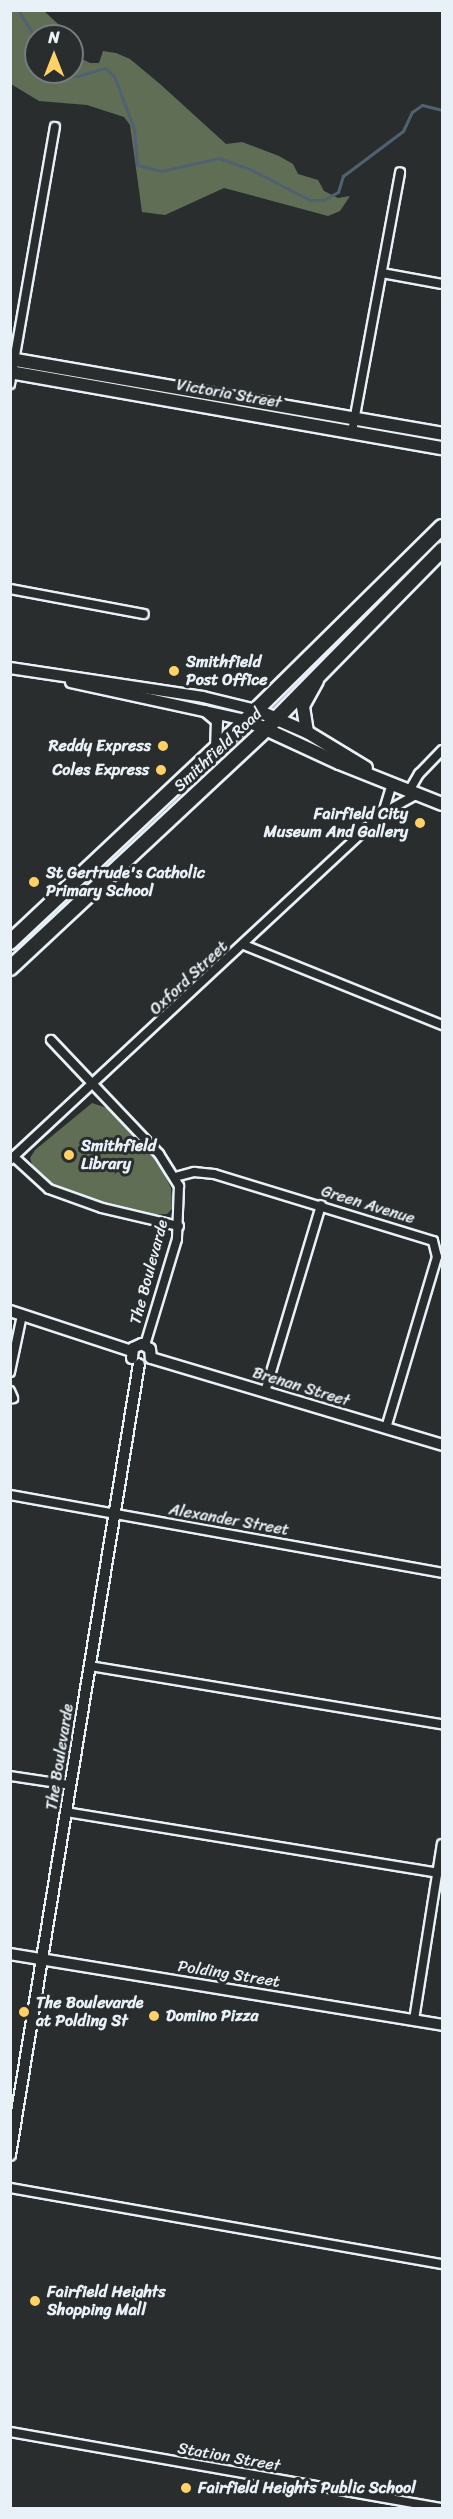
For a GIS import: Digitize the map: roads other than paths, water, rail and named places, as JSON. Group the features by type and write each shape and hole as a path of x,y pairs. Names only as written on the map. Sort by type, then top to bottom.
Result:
{"highway":[{"name":"Smithfield Road","path":"10,942 251,715 442,527"},
{"name":"Smithfield Road","path":"10,968 267,728 442,550"}],"main road":[{"name":"Victoria Street","path":"12,369 353,426 442,434"},
{"name":"Victoria Street","path":"353,426 442,448"},
{"path":"307,732 303,706 323,670"},
{"path":"251,715 277,717 307,732 377,776"},
{"path":"251,715 267,728 339,763 377,776 442,804"}],"street":[{"path":"12,369 55,127"},
{"path":"353,426 400,172"},
{"path":"382,273 442,284"},
{"path":"10,590 144,614"},
{"path":"10,668 203,697 251,715"},
{"path":"43,674 101,690 202,710 251,715"},
{"path":"202,710 217,721 216,748"},
{"name":"Oxford Street","path":"12,1159 95,1085 383,813 413,792 419,774 442,750"},
{"name":"Oxford Street","path":"383,813 392,783"},
{"path":"244,945 442,1025"},
{"path":"51,1040 95,1085 175,1177"},
{"path":"12,1159 49,1189 102,1208 179,1226"},
{"name":"Green Avenue","path":"175,1177 194,1172 214,1174 427,1237 436,1248 386,1428"},
{"name":"The Boulevarde","path":"146,1345 179,1226 180,1195 175,1177"},
{"path":"265,1392 321,1205"},
{"path":"10,1311 132,1351 139,1364 151,1358 146,1345 139,1344 132,1351"},
{"path":"10,1372 22,1315"},
{"name":"Brenan Street","path":"151,1358 442,1445"},
{"name":"The Boulevarde","path":"10,2155 13,2117 42,1959 139,1364"},
{"name":"Alexander Street","path":"10,1495 442,1573"},
{"path":"90,1666 442,1724"},
{"path":"10,1776 70,1785"},
{"path":"66,1812 438,1873"},
{"path":"414,2020 442,1844"},
{"name":"Polding Street","path":"10,1954 442,2025"},
{"path":"10,2188 442,2264"},
{"name":"Station Street","path":"10,2432 442,2508"}],"waterway":[{"path":"18,10 27,24"},
{"path":"84,74 105,68 114,76 134,129 137,165 161,171 219,158 254,171 310,200 323,200 338,192 343,176 403,131 412,112 422,105 442,110"}],"place":[{"name":"Smithfield Post Office","path":"174,671"},
{"name":"Reddy Express","path":"163,746"},
{"name":"Coles Express","path":"161,770"},
{"name":"Fairfield City Museum And Gallery","path":"420,823"},
{"name":"St Gertrude's Catholic Primary School","path":"34,882"},
{"name":"Smithfield Library","path":"69,1155"},
{"name":"The Boulevarde at Polding St","path":"24,2012"},
{"name":"Domino Pizza","path":"154,2016"},
{"name":"Fairfield Heights Shopping Mall","path":"35,2301"},
{"name":"Fairfield Heights Public School","path":"186,2488"}]}
